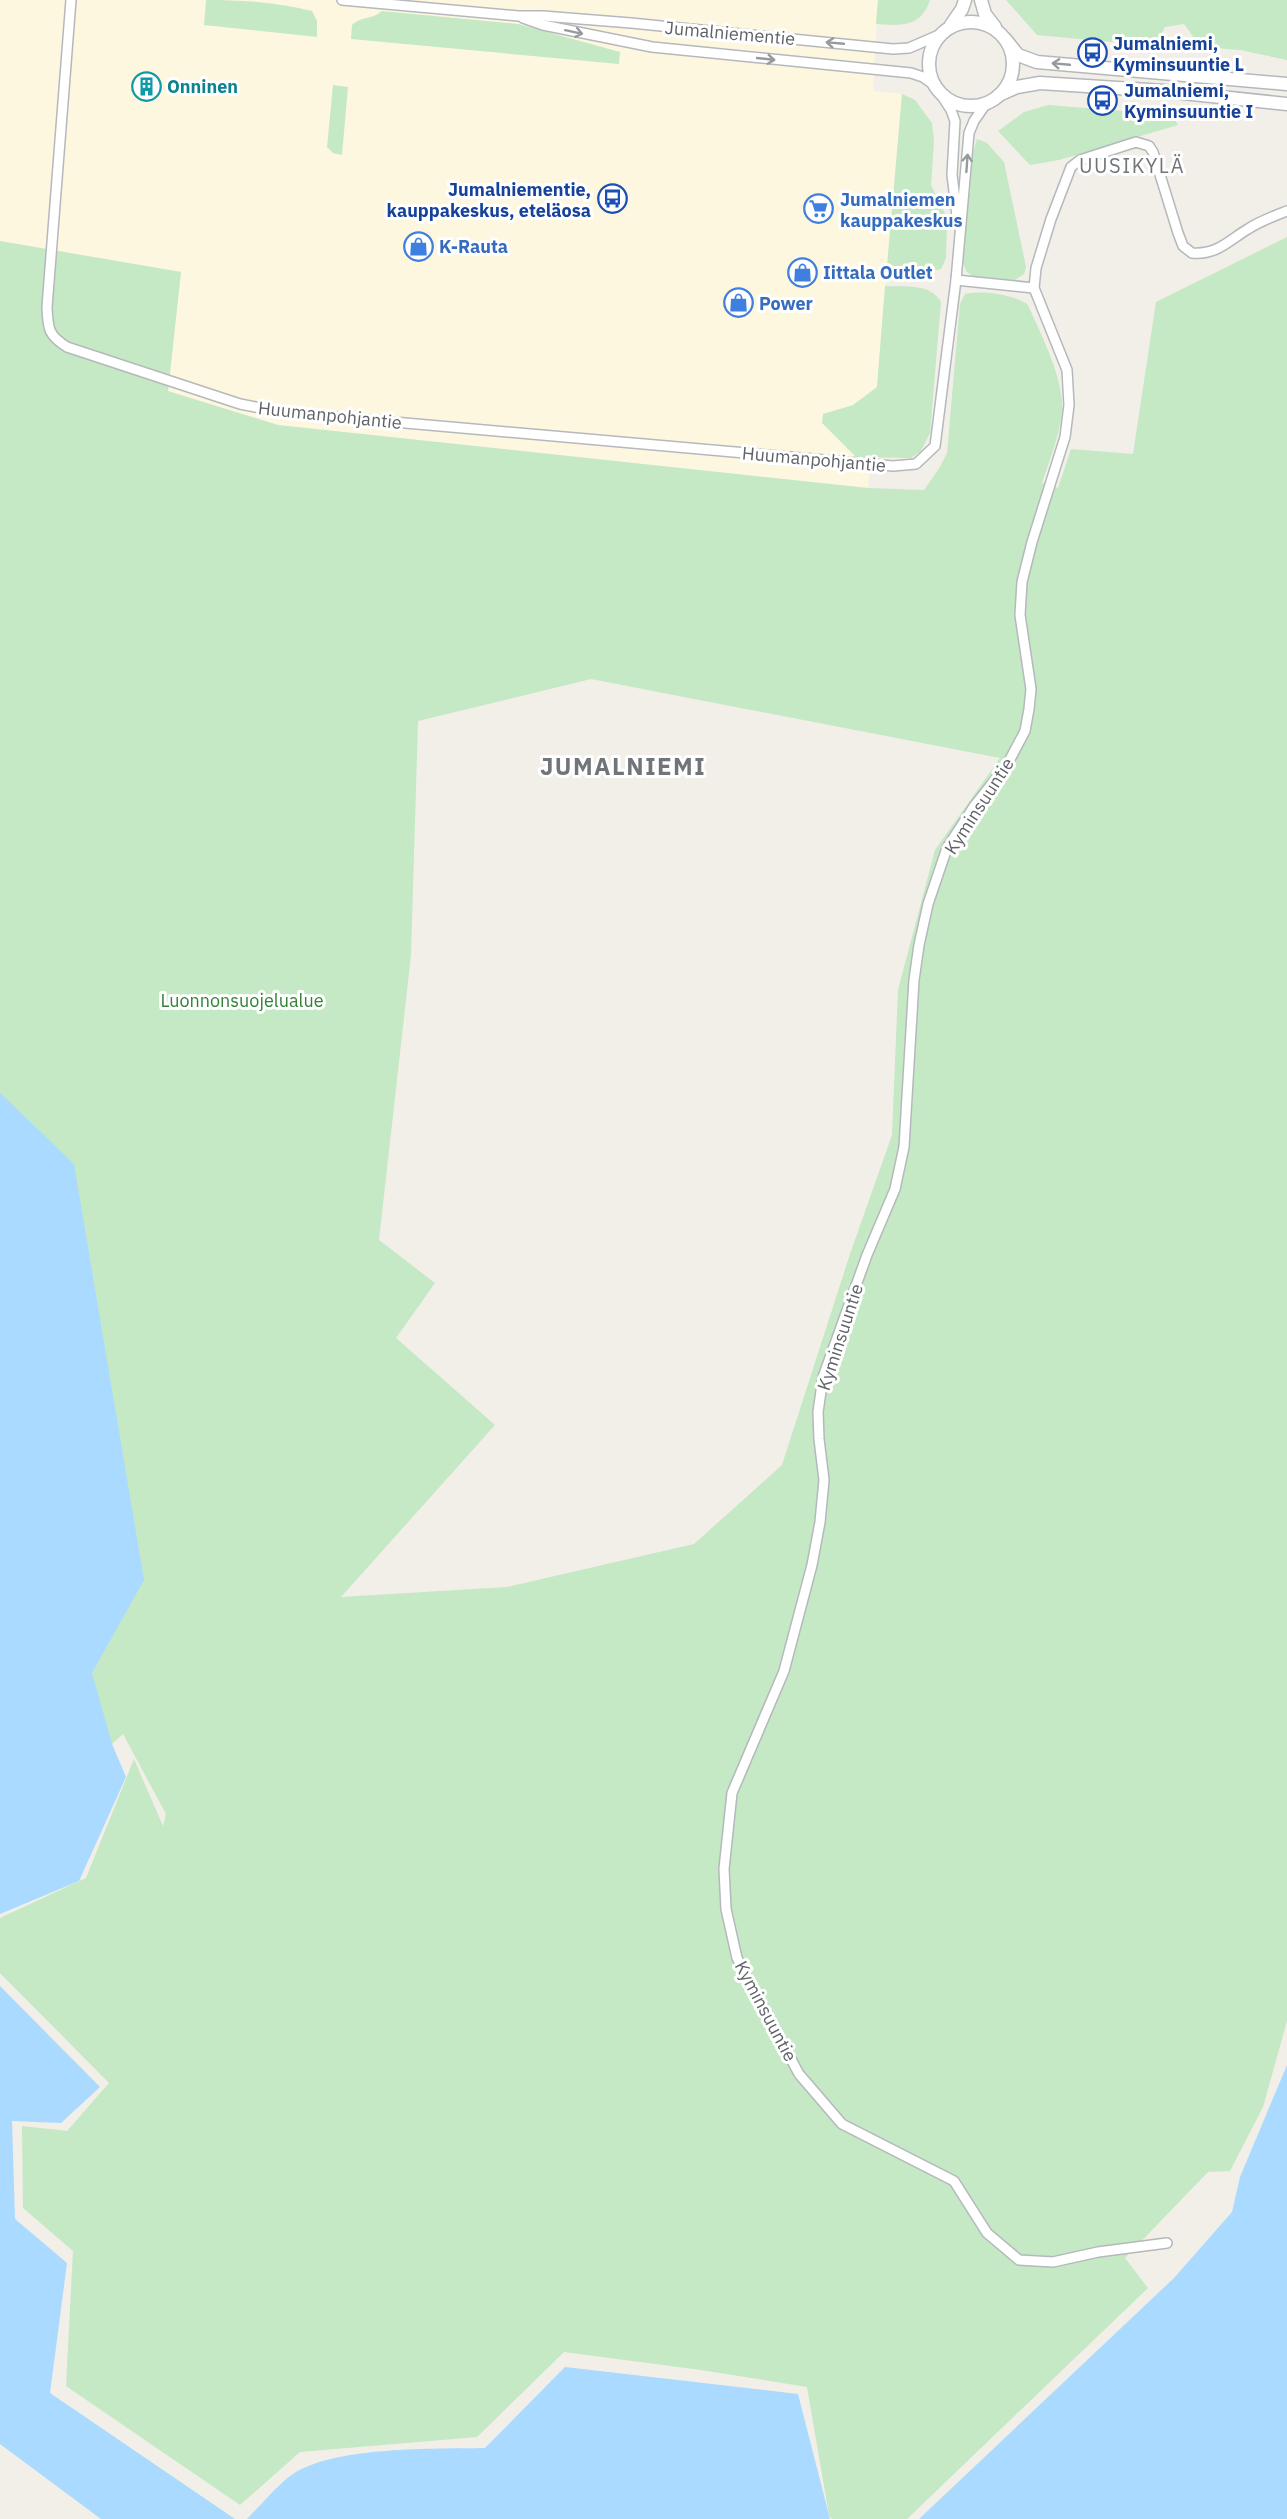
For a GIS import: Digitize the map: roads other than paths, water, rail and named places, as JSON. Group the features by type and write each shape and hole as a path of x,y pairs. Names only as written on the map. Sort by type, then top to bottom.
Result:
{"street":[{"name":"Huumanpohjantie","path":"71,0 47,307 48,328 54,339 67,347 240,404 280,412 909,466 921,462 935,446 956,280"},
{"name":"Jumalniementie","path":"342,0 518,16 543,15 893,49 909,48 939,35"},
{"path":"960,235 952,175 955,121 951,110 933,84 928,70 928,56 939,35 951,25 962,9 965,0"},
{"path":"981,0 985,14 1018,55 1037,62 1287,84"},
{"name":"Jumalniementie","path":"518,16 543,26 652,47 911,73 933,84"},
{"path":"951,25 970,21 984,23 997,30"},
{"path":"999,95 1010,80 1013,67 1012,53 1006,40"},
{"path":"1287,104 1164,91 1040,83 1017,87 999,95 985,105 969,133 956,280 1034,288 1036,268 1050,219 1071,167 1080,160 1136,142 1149,146 1153,152 1183,246 1192,253 1214,251 1228,245 1245,230 1287,211"},
{"path":"942,96 953,103 967,107 985,105"},
{"name":"Kyminsuuntie","path":"1034,288 1066,370 1069,405 1065,436 1022,582 1020,615 1031,689 1025,731 1007,765 975,805 947,848 928,904 914,980 904,1147 895,1189 867,1255 823,1377 818,1412 824,1480 818,1533 812,1565 784,1671 732,1793 724,1869 726,1909 737,1958 800,2074 828,2108 842,2124 954,2181 987,2233 1019,2260 1053,2262 1098,2252 1167,2243"}],"water":[{"path":"0,1093 74,1164 144,1580 92,1673 112,1744 126,1777 79,1881 0,1914"},
{"path":"0,1986 100,2087 61,2123 12,2121 15,2219 67,2263 50,2393 235,2519 101,2519 0,2444"},
{"path":"1287,2065 1287,2519 919,2519 1174,2278 1232,2212 1240,2177"},
{"path":"565,2367 798,2394 830,2519 247,2519 287,2478 311,2465 334,2458 413,2449 485,2448"}],"place":[{"name":"Jumalniemi, Kyminsuuntie L","path":"1092,53"},
{"name":"Onninen","path":"146,86"},
{"name":"Jumalniemi, Kyminsuuntie I","path":"1103,100"},
{"name":"Jumalniementie, kauppakeskus, eteläosa","path":"612,199"},
{"name":"Jumalniemen kauppakeskus","path":"819,209"},
{"name":"K-Rauta","path":"418,246"},
{"name":"Iittala Outlet","path":"802,272"},
{"name":"Power","path":"738,303"}],"district":[{"name":"UUSIKYLÄ","path":"1132,165"},
{"name":"JUMALNIEMI","path":"623,766"}],"park label":[{"name":"Luonnonsuojelualue","path":"242,1000"}]}
